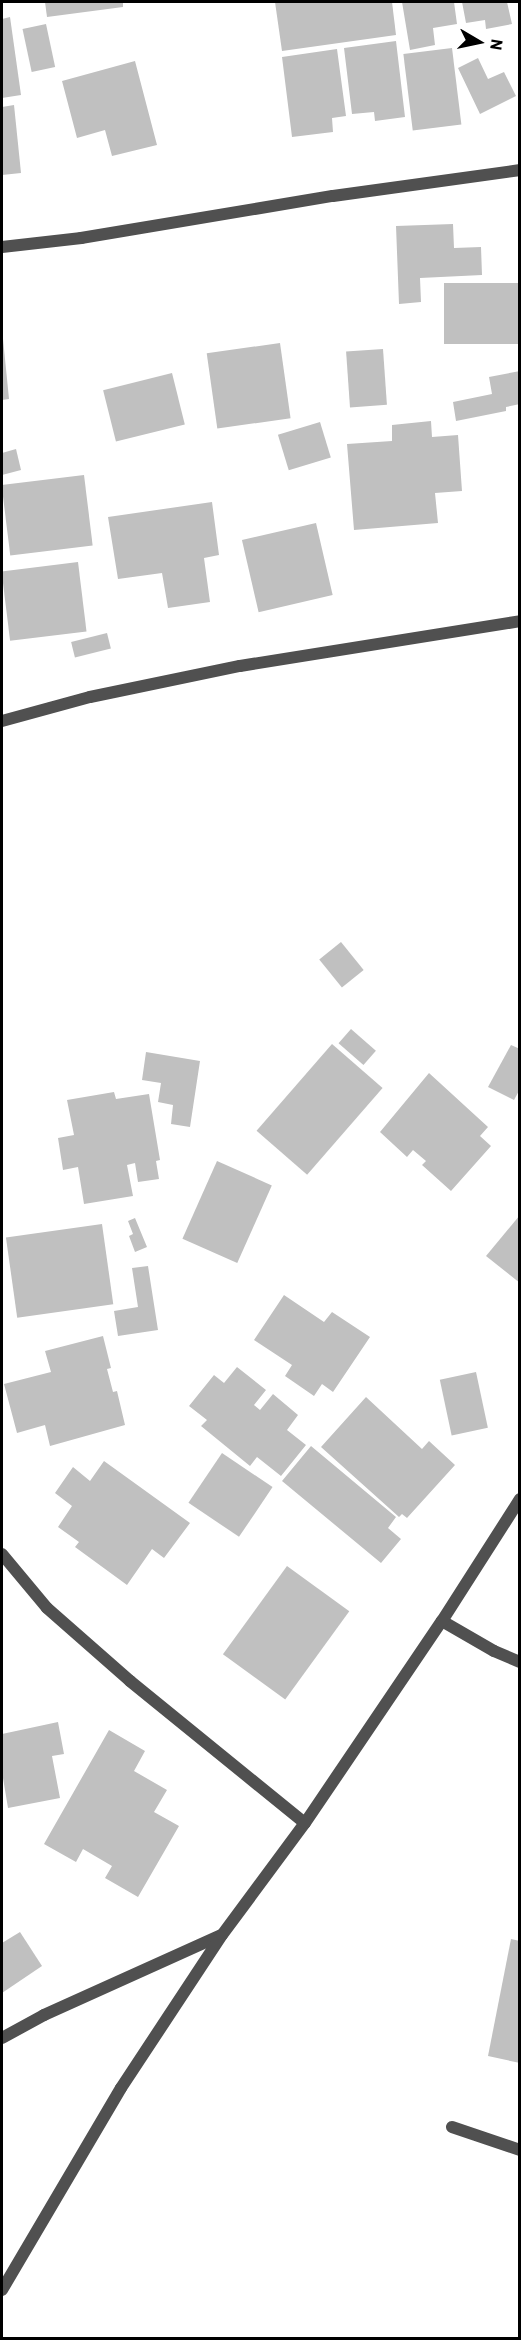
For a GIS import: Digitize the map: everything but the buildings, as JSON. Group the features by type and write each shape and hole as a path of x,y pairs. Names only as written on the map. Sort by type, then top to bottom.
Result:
{"street":[{"path":"2,247 81,238 333,196 519,170"},
{"path":"2,721 90,698 240,666 519,621"},
{"path":"2,2290 121,2088 222,1935 305,1822 442,1621 519,1499"},
{"path":"2,1554 47,1608 130,1681 305,1822"},
{"path":"442,1621 494,1652 519,1662"},
{"path":"2,2038 44,2015 222,1935"},
{"path":"452,2127 519,2150"}]}
